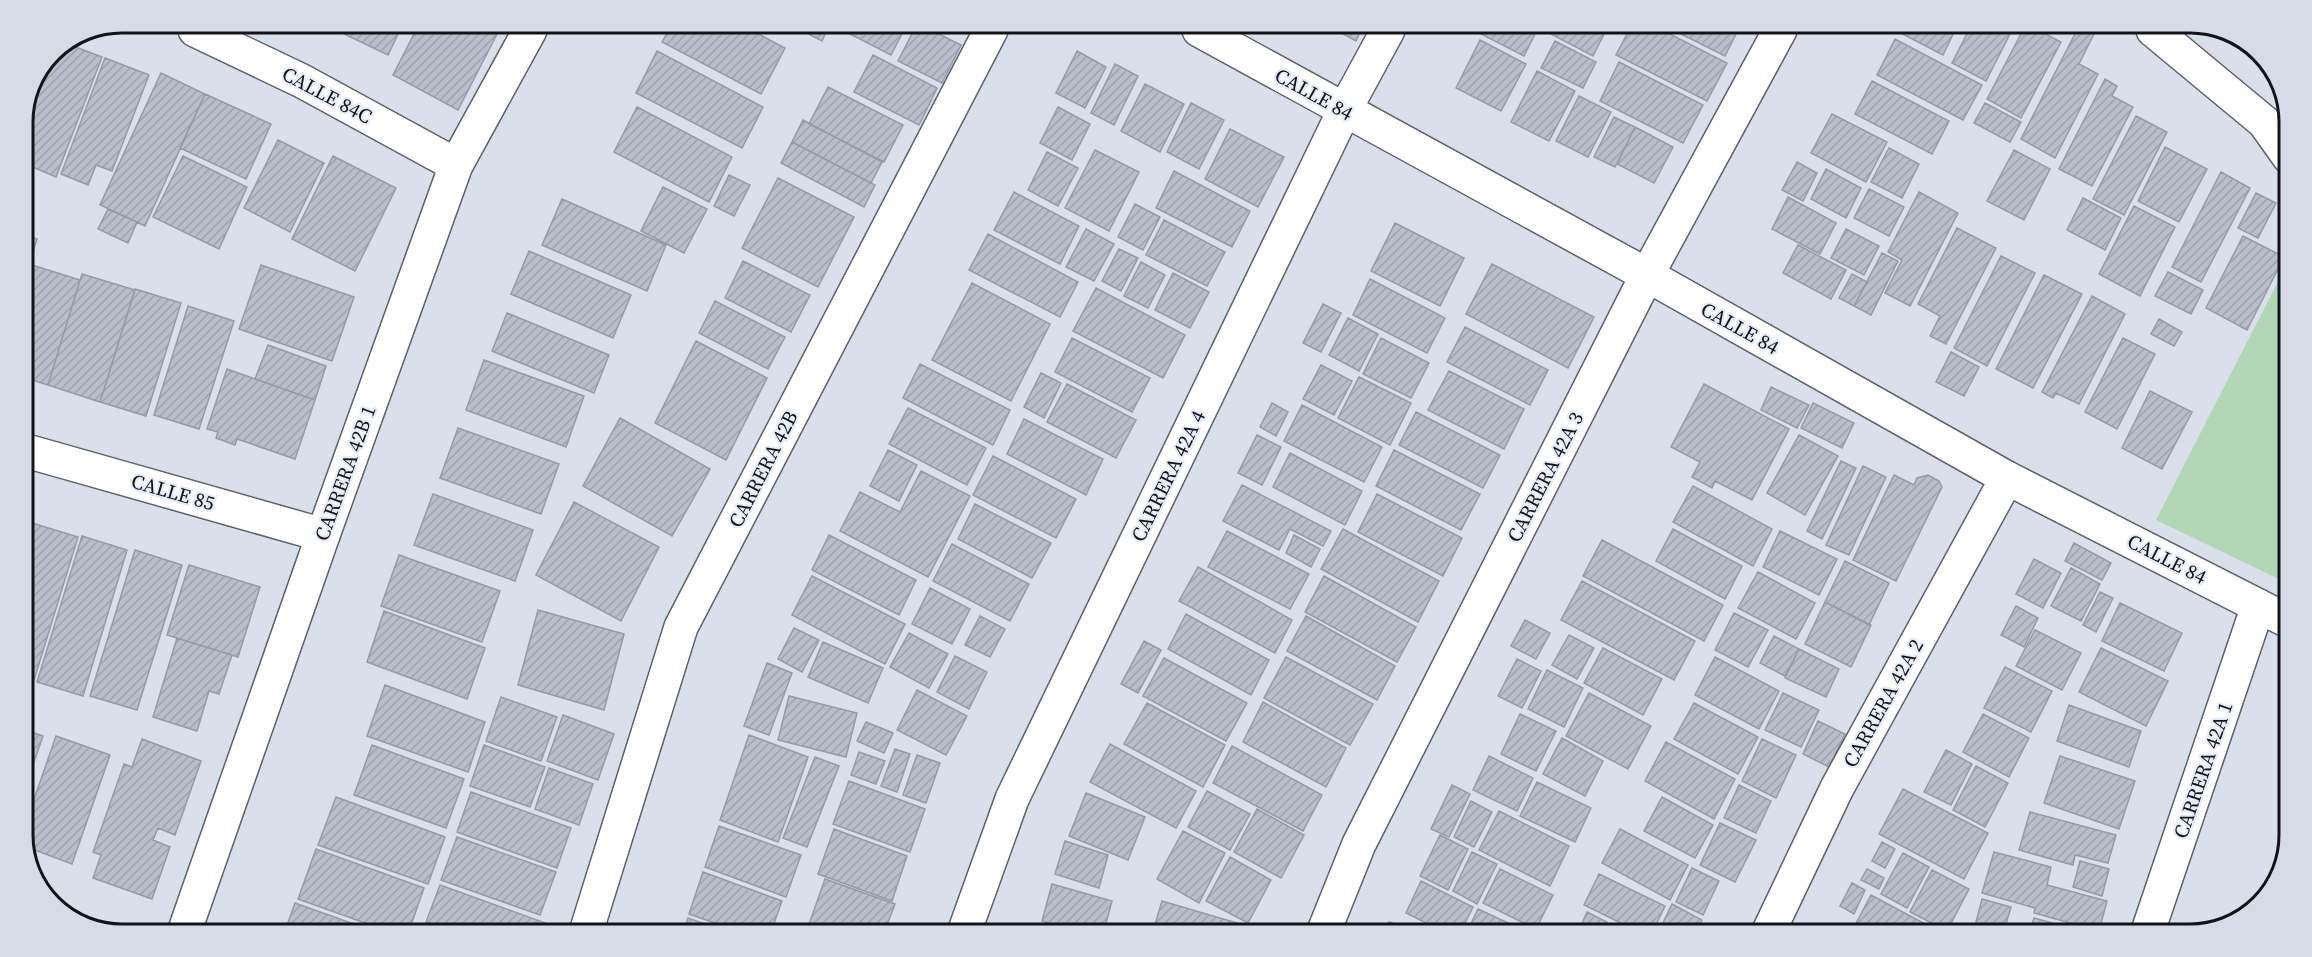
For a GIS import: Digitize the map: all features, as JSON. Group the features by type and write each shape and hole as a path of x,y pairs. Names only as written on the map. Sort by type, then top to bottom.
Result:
{"street":[{"name":"CALLE 84C","path":"201,33 302,81 456,165"},
{"name":"CARRERA 42B 1","path":"187,924 456,165 528,33"},
{"name":"CARRERA 42B","path":"589,924 681,627 989,33"},
{"name":"CALLE 84","path":"1204,33 1647,275 2007,478 2271,613"},
{"name":"CARRERA 42A 4","path":"967,924 1012,799 1344,111 1386,33"},
{"name":"CARRERA 42A 3","path":"1327,924 1359,844 1647,275 1778,33"},
{"path":"2157,33 2264,122 2279,143"},
{"name":"CALLE 85","path":"33,453 323,535"},
{"name":"CARRERA 42A 2","path":"1772,924 1837,788 2007,478"},
{"name":"CARRERA 42A 1","path":"2151,924 2271,613"}],"green space":[{"path":"2279,280 2279,579 2156,520"}],"building":[{"path":"342,33 399,33 388,55"},
{"path":"414,33 497,33 458,110 393,75"},
{"path":"667,33 757,33 785,48 761,94 662,42"},
{"path":"807,33 826,33 822,41"},
{"path":"848,33 902,33 891,55"},
{"path":"912,33 937,33 961,45 942,83 898,61"},
{"path":"1341,33 1360,33 1356,41"},
{"path":"1479,33 1536,33 1524,56"},
{"path":"1549,33 1604,33 1593,56"},
{"path":"1627,33 1668,33 1727,63 1707,101 1616,55"},
{"path":"1679,33 1736,33 1725,56"},
{"path":"1901,33 1954,33 1943,55"},
{"path":"1967,33 2010,33 1986,81 1952,63"},
{"path":"2021,33 2044,33 2061,42 2021,118 1987,99"},
{"path":"2075,33 2094,33 2079,64 2098,74 2055,158 2021,139"},
{"path":"1895,39 1982,85 1963,120 1877,75"},
{"path":"1480,40 1526,64 1501,111 1456,88"},
{"path":"1555,41 1596,62 1583,88 1541,68"},
{"path":"75,47 102,57 56,177 33,167 33,116 36,99 48,73 59,59"},
{"path":"657,51 763,107 742,148 636,93"},
{"path":"1077,51 1106,67 1085,108 1056,93"},
{"path":"873,55 937,88 919,125 854,92"},
{"path":"105,58 149,75 112,171 96,165 88,185 61,174"},
{"path":"1619,62 1703,105 1683,143 1600,101"},
{"path":"1115,64 1138,76 1114,125 1091,113"},
{"path":"1537,71 1575,91 1549,141 1511,122"},
{"path":"161,73 205,94 145,226 100,205"},
{"path":"2105,79 2117,86 2112,96 2133,107 2092,186 2059,169"},
{"path":"1872,81 1949,121 1932,154 1855,114"},
{"path":"1145,84 1184,104 1160,152 1121,131"},
{"path":"828,87 903,125 884,162 809,124"},
{"path":"205,94 271,124 246,179 180,148"},
{"path":"1579,96 1611,112 1588,157 1556,141"},
{"path":"1191,103 1224,120 1199,169 1167,152"},
{"path":"1985,103 2021,122 2010,142 1974,123"},
{"path":"637,107 732,157 709,202 614,152"},
{"path":"1058,107 1090,124 1072,160 1040,143"},
{"path":"1832,114 1887,142 1866,182 1811,153"},
{"path":"2136,116 2167,132 2124,215 2093,199"},
{"path":"1614,117 1635,127 1615,167 1594,157"},
{"path":"803,120 882,162 871,183 792,142"},
{"path":"1635,127 1673,147 1654,183 1617,164"},
{"path":"1230,129 1284,157 1258,207 1205,179"},
{"path":"278,140 324,163 290,232 244,208"},
{"path":"792,142 875,185 864,207 781,163"},
{"path":"2165,147 2207,169 2179,222 2138,201"},
{"path":"1889,148 1919,164 1902,198 1871,182"},
{"path":"1095,150 1139,172 1109,231 1065,208"},
{"path":"2014,150 2050,169 2024,220 1987,201"},
{"path":"1047,152 1078,168 1058,206 1028,190"},
{"path":"183,156 247,187 219,249 153,217"},
{"path":"333,156 396,188 355,271 292,239"},
{"path":"1797,162 1817,173 1803,201 1782,190"},
{"path":"1826,169 1861,188 1846,218 1811,199"},
{"path":"1174,171 1250,211 1232,247 1156,208"},
{"path":"2221,172 2250,188 2201,282 2172,267"},
{"path":"729,175 750,185 734,216 714,206"},
{"path":"778,178 854,217 818,287 742,248"},
{"path":"663,187 707,209 684,253 641,231"},
{"path":"1869,189 1904,207 1889,236 1854,218"},
{"path":"1014,192 1079,226 1060,264 994,230"},
{"path":"1919,192 1958,213 1910,306 1885,293 1902,260 1888,252"},
{"path":"2256,193 2276,203 2258,238 2238,228"},
{"path":"1788,197 1836,223 1820,254 1772,229"},
{"path":"2083,198 2121,218 2105,250 2067,230"},
{"path":"562,199 666,245 647,291 542,245"},
{"path":"1135,204 1160,217 1143,250 1118,237"},
{"path":"2134,206 2175,227 2140,296 2099,274"},
{"path":"108,209 137,222 128,243 98,229"},
{"path":"1164,220 1225,252 1207,286 1146,255"},
{"path":"1395,223 1464,258 1440,306 1371,271"},
{"path":"1957,228 1996,248 1946,344 1930,336 1940,316 1918,304"},
{"path":"1086,229 1114,244 1094,281 1066,267"},
{"path":"1846,229 1879,246 1864,275 1831,258"},
{"path":"988,234 1078,282 1060,317 969,270"},
{"path":"2243,236 2279,254 2279,267 2247,330 2206,308"},
{"path":"33,238 37,239 33,252"},
{"path":"1798,245 1846,270 1831,299 1783,273"},
{"path":"1119,249 1138,258 1121,291 1102,281"},
{"path":"529,251 631,295 613,338 511,294"},
{"path":"1882,253 1898,261 1871,315 1854,306"},
{"path":"2001,256 2035,273 1987,366 1954,348"},
{"path":"743,261 810,295 791,332 725,298"},
{"path":"1141,262 1165,275 1148,308 1124,296"},
{"path":"1492,264 1594,317 1568,368 1466,314"},
{"path":"33,265 80,280 48,385 33,380"},
{"path":"261,265 354,297 332,361 239,329"},
{"path":"2168,272 2203,290 2191,314 2155,296"},
{"path":"1173,273 1209,292 1190,328 1155,310"},
{"path":"82,274 135,290 100,402 48,385"},
{"path":"1852,274 1867,282 1854,306 1839,298"},
{"path":"2044,275 2082,294 2033,388 1996,369"},
{"path":"1370,279 1445,318 1427,353 1353,315"},
{"path":"972,283 1050,324 1011,401 932,360"},
{"path":"1096,288 1185,335 1163,378 1073,331"},
{"path":"135,289 181,303 146,416 100,402"},
{"path":"2092,296 2125,314 2079,404 2056,393 2053,398 2042,392"},
{"path":"715,301 785,337 768,369 699,333"},
{"path":"1323,304 1341,313 1321,352 1303,343"},
{"path":"188,306 234,321 199,429 154,415"},
{"path":"507,313 609,355 594,393 492,351"},
{"path":"1348,318 1378,334 1359,371 1329,355"},
{"path":"2159,319 2182,332 2174,346 2151,334"},
{"path":"1465,327 1548,370 1530,405 1447,362"},
{"path":"1072,338 1150,378 1132,412 1055,372"},
{"path":"1381,338 1429,363 1411,398 1363,374"},
{"path":"2123,338 2155,354 2117,429 2085,412"},
{"path":"696,341 767,378 726,460 655,423"},
{"path":"268,345 326,366 315,400 255,379"},
{"path":"1951,352 1979,367 1964,396 1936,382"},
{"path":"484,360 584,396 566,447 466,410"},
{"path":"920,364 1010,410 993,445 903,398"},
{"path":"1321,365 1352,381 1334,415 1303,399"},
{"path":"227,369 315,400 295,459 237,439 235,445 216,438 218,432 207,429"},
{"path":"1449,371 1524,409 1504,449 1428,410"},
{"path":"1041,373 1061,383 1044,418 1024,407"},
{"path":"1359,377 1411,403 1390,445 1338,418"},
{"path":"1067,384 1136,420 1116,458 1047,422"},
{"path":"1704,384 1789,429 1752,500 1715,481 1712,488 1692,477 1700,462 1671,447"},
{"path":"1771,387 1809,405 1797,428 1761,410"},
{"path":"2150,391 2192,412 2162,469 2122,448"},
{"path":"1272,403 1288,412 1276,436 1260,427"},
{"path":"1813,403 1854,423 1842,448 1801,428"},
{"path":"1302,405 1382,447 1364,482 1284,441"},
{"path":"908,408 986,448 967,485 889,444"},
{"path":"1416,412 1500,455 1483,488 1399,445"},
{"path":"620,418 710,469 672,536 583,486"},
{"path":"1024,419 1103,459 1086,495 1007,454"},
{"path":"458,428 559,464 541,514 440,478"},
{"path":"1257,435 1281,447 1262,485 1238,473"},
{"path":"1799,435 1838,456 1805,515 1767,493"},
{"path":"888,450 917,465 899,501 870,486"},
{"path":"1394,450 1480,494 1461,530 1376,486"},
{"path":"1290,453 1362,491 1345,525 1273,487"},
{"path":"993,456 1076,499 1056,538 973,495"},
{"path":"1841,461 1856,468 1822,539 1807,531"},
{"path":"1863,466 1886,477 1849,555 1826,545"},
{"path":"921,471 970,496 928,577 840,531 860,492 900,512"},
{"path":"1894,475 1914,485 1917,478 1928,475 1939,481 1942,487 1896,581 1853,560"},
{"path":"1242,485 1331,531 1323,546 1290,529 1279,550 1223,521"},
{"path":"1693,486 1772,529 1753,566 1673,522"},
{"path":"433,494 533,530 515,581 414,545"},
{"path":"1377,494 1462,538 1443,576 1358,532"},
{"path":"574,502 659,547 621,621 536,575"},
{"path":"975,504 1051,543 1032,578 958,539"},
{"path":"33,523 78,537 33,680"},
{"path":"1343,529 1439,581 1418,622 1321,569"},
{"path":"1673,529 1742,566 1725,599 1656,561"},
{"path":"1227,531 1309,574 1290,609 1208,567"},
{"path":"1780,531 1837,559 1819,595 1763,567"},
{"path":"829,535 916,580 899,615 812,570"},
{"path":"1294,535 1320,549 1311,567 1286,553"},
{"path":"82,536 127,550 83,696 37,682"},
{"path":"1602,540 1723,605 1704,641 1583,576"},
{"path":"2074,543 2111,563 2102,580 2065,561"},
{"path":"952,544 1029,584 1010,621 933,581"},
{"path":"135,550 182,565 137,710 90,696"},
{"path":"399,555 500,591 482,642 381,606"},
{"path":"2034,559 2061,573 2043,608 2016,594"},
{"path":"1845,561 1889,583 1869,625 1825,602"},
{"path":"189,565 260,587 238,657 167,635"},
{"path":"1198,567 1292,620 1275,653 1179,601"},
{"path":"2071,568 2100,584 2081,621 2051,606"},
{"path":"1758,572 1815,603 1796,639 1738,608"},
{"path":"812,576 905,624 885,664 792,615"},
{"path":"1324,576 1416,627 1397,662 1305,612"},
{"path":"1582,581 1695,641 1674,680 1561,620"},
{"path":"930,588 970,609 952,644 912,624"},
{"path":"2100,592 2113,598 2096,632 2083,625"},
{"path":"1825,602 1871,625 1851,667 1805,644"},
{"path":"2120,603 2182,633 2164,671 2102,641"},
{"path":"2016,606 2038,618 2024,647 2001,635"},
{"path":"538,610 624,634 604,710 518,685"},
{"path":"384,611 485,648 467,699 367,662"},
{"path":"1734,613 1768,630 1748,667 1715,650"},
{"path":"1186,614 1269,660 1251,695 1168,649"},
{"path":"980,616 1005,629 990,657 965,645"},
{"path":"1306,616 1395,666 1377,700 1287,651"},
{"path":"1525,620 1550,633 1536,659 1511,646"},
{"path":"794,628 819,640 802,672 778,659"},
{"path":"2035,630 2081,653 2062,690 2016,666"},
{"path":"909,633 948,654 929,688 890,667"},
{"path":"1569,635 1594,648 1577,679 1552,665"},
{"path":"1774,636 1799,649 1785,676 1760,663"},
{"path":"177,638 232,655 219,694 209,691 197,731 153,717"},
{"path":"1144,641 1161,650 1138,693 1121,684"},
{"path":"823,642 883,668 868,703 808,677"},
{"path":"1603,648 1662,679 1643,715 1584,683"},
{"path":"2101,648 2168,681 2146,726 2079,692"},
{"path":"1799,649 1839,669 1826,697 1785,678"},
{"path":"955,656 987,672 969,709 937,692"},
{"path":"1286,657 1373,704 1350,745 1264,698"},
{"path":"1715,657 1779,691 1759,729 1695,695"},
{"path":"1164,658 1247,703 1226,741 1143,696"},
{"path":"1517,659 1541,671 1522,708 1498,696"},
{"path":"767,663 792,673 769,735 744,726"},
{"path":"2005,667 2052,691 2031,732 1984,708"},
{"path":"1547,670 1583,688 1564,727 1528,709"},
{"path":"385,685 485,722 468,772 367,736"},
{"path":"917,690 967,716 946,755 897,730"},
{"path":"1589,693 1651,726 1628,769 1566,736"},
{"path":"1783,693 1819,710 1801,747 1765,730"},
{"path":"789,696 857,713 846,757 778,740"},
{"path":"501,697 557,717 541,761 486,741"},
{"path":"1263,702 1346,748 1326,787 1243,742"},
{"path":"1147,703 1225,745 1203,787 1124,744"},
{"path":"1694,703 1758,737 1738,774 1674,739"},
{"path":"2069,705 2141,731 2129,767 2057,741"},
{"path":"1520,714 1556,731 1536,771 1501,754"},
{"path":"1983,714 2029,738 2009,777 1963,752"},
{"path":"563,715 614,734 598,780 547,761"},
{"path":"1818,721 1845,734 1829,767 1803,754"},
{"path":"866,722 893,733 884,753 857,741"},
{"path":"33,732 43,736 33,765"},
{"path":"749,735 808,757 778,842 720,820"},
{"path":"56,736 110,755 72,864 35,850 33,802"},
{"path":"1562,738 1603,761 1585,796 1543,774"},
{"path":"142,739 201,761 175,835 158,828 153,840 170,847 152,899 93,878 101,855 93,852 124,764 132,767"},
{"path":"1762,739 1796,755 1776,798 1742,781"},
{"path":"1666,742 1735,779 1714,819 1645,781"},
{"path":"1110,744 1196,791 1176,828 1090,782"},
{"path":"372,745 464,779 446,828 354,795"},
{"path":"484,745 545,767 530,807 470,786"},
{"path":"1232,746 1322,795 1303,831 1213,783"},
{"path":"895,749 910,754 897,792 881,786"},
{"path":"1946,750 1972,764 1951,805 1924,792"},
{"path":"859,752 885,761 876,784 851,775"},
{"path":"917,755 940,763 926,803 903,795"},
{"path":"1489,756 1533,778 1517,811 1473,790"},
{"path":"2060,756 2135,781 2119,829 2044,803"},
{"path":"815,757 839,766 807,847 783,838"},
{"path":"1976,766 2008,783 1985,827 1953,810"},
{"path":"549,768 593,784 579,825 535,809"},
{"path":"849,781 925,809 910,852 833,824"},
{"path":"1537,782 1591,808 1575,842 1520,816"},
{"path":"1452,785 1470,794 1449,837 1431,829"},
{"path":"1739,785 1771,801 1756,833 1724,818"},
{"path":"1903,789 1988,833 1964,879 1879,834"},
{"path":"1207,791 1250,814 1230,850 1188,827"},
{"path":"471,792 571,828 557,868 457,832"},
{"path":"1086,793 1145,817 1128,860 1069,836"},
{"path":"336,797 445,837 428,884 318,845"},
{"path":"1662,797 1713,825 1695,858 1644,831"},
{"path":"1471,801 1492,812 1474,847 1454,837"},
{"path":"1257,809 1304,835 1281,878 1234,852"},
{"path":"1499,811 1569,846 1550,886 1479,850"},
{"path":"2030,812 2116,835 2108,863 2075,855 2073,865 2019,850"},
{"path":"1720,823 1756,840 1735,882 1700,865"},
{"path":"719,826 801,855 786,897 705,867"},
{"path":"834,829 907,856 892,901 818,874"},
{"path":"1620,829 1688,865 1670,900 1602,863"},
{"path":"1183,831 1225,853 1199,903 1157,879"},
{"path":"1440,835 1468,849 1448,890 1420,876"},
{"path":"457,837 556,872 540,915 441,880"},
{"path":"1065,841 1108,855 1099,888 1055,874"},
{"path":"1882,842 1895,849 1885,868 1872,861"},
{"path":"316,849 424,888 411,924 368,924 298,899"},
{"path":"1472,852 1497,864 1477,904 1453,891"},
{"path":"1994,852 2051,867 2047,885 2107,901 2101,924 2074,924 2034,913 2035,908 1982,893"},
{"path":"1903,853 1929,867 1907,908 1881,894"},
{"path":"1230,857 1271,880 1248,923 1206,901"},
{"path":"2080,861 2109,869 2102,896 2073,887"},
{"path":"1692,868 1719,881 1703,915 1676,902"},
{"path":"1500,869 1553,895 1538,924 1526,924 1483,903"},
{"path":"1867,869 1884,878 1879,889 1861,880"},
{"path":"1932,870 1969,889 1951,924 1933,924 1910,912"},
{"path":"703,872 782,901 774,924 718,924 689,914"},
{"path":"1599,874 1665,906 1656,924 1623,924 1584,905"},
{"path":"825,879 895,904 887,924 809,924"},
{"path":"1421,881 1473,907 1464,924 1428,924 1406,913"},
{"path":"1852,883 1865,890 1854,914 1840,906"},
{"path":"1052,884 1112,901 1106,924 1052,924 1042,921"},
{"path":"440,885 548,924 432,924 426,922"},
{"path":"1871,895 1925,924 1856,924"},
{"path":"1982,899 2011,907 2006,924 1976,924"},
{"path":"1162,901 1240,924 1155,924"},
{"path":"295,903 354,924 287,924"},
{"path":"1672,904 1702,920 1700,924 1662,924"},
{"path":"1478,909 1510,924 1471,924"},
{"path":"1587,912 1607,922 1606,924 1582,924"},
{"path":"688,918 705,924 686,924"},
{"path":"2034,918 2056,924 2032,924"}]}
